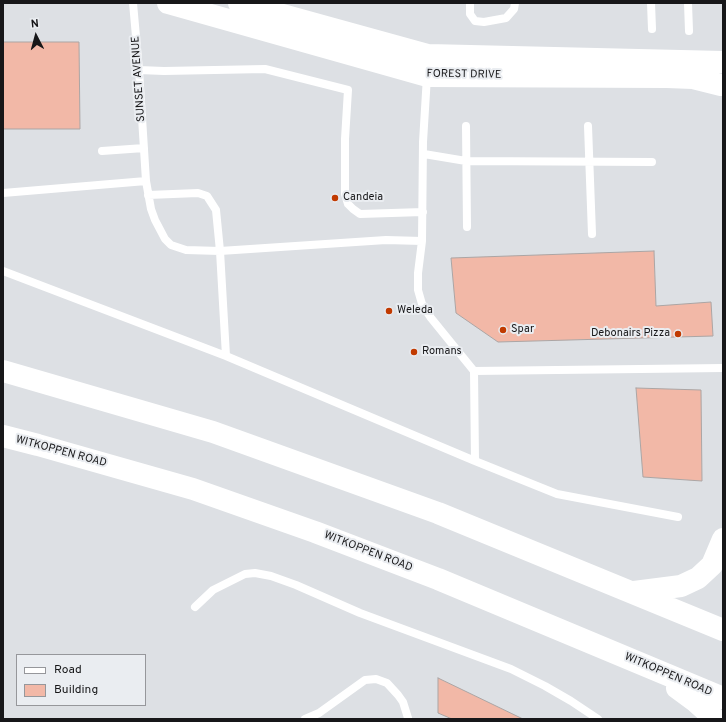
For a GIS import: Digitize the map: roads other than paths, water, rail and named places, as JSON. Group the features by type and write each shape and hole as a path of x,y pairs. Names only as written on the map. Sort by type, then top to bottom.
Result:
{"main road":[{"name":"FOREST DRIVE","path":"168,3 428,65 693,78 722,86"},
{"name":"FOREST DRIVE","path":"238,3 428,65 723,62"},
{"path":"722,86 718,74 723,62"},
{"path":"3,371 213,432 438,513 723,630"},
{"name":"WITKOPPEN ROAD","path":"3,436 193,489 308,530 438,579 723,698"},
{"path":"633,592 681,586 698,578 712,565 723,539"},
{"path":"641,664 696,702 715,719"}],"lane":[{"name":"SUNSET AVENUE","path":"139,3 134,7 146,181 155,220 164,239 171,245 186,250 220,251 386,240 422,241"},
{"path":"470,3 470,14 475,21 484,22 506,18 514,9 515,3"},
{"path":"651,3 652,29"},
{"path":"688,3 689,31"},
{"path":"428,65 422,241 418,273 418,290 422,304 431,318 474,371 475,461"},
{"path":"139,70 265,69 348,90 344,139 344,168 345,194 348,204 352,209 360,214 423,212"},
{"path":"466,126 467,227"},
{"path":"588,126 592,234"},
{"path":"102,151 144,148"},
{"path":"424,154 466,161 652,162"},
{"path":"3,192 146,181"},
{"path":"148,195 198,193 207,196 216,210 226,356"},
{"path":"3,271 226,356 557,494 678,517"},
{"path":"474,371 723,368"},
{"path":"195,607 213,590 245,574 255,573 271,576 296,585 360,613 511,669 545,686 598,719"},
{"path":"305,719 319,713 365,680 376,679 387,683 398,695 403,702 408,718"}],"place":[{"name":"Candeia","path":"335,198"},
{"name":"Weleda","path":"389,311"},
{"name":"Spar","path":"503,330"},
{"name":"Debonairs Pizza","path":"678,334"},
{"name":"Romans","path":"414,352"}]}
